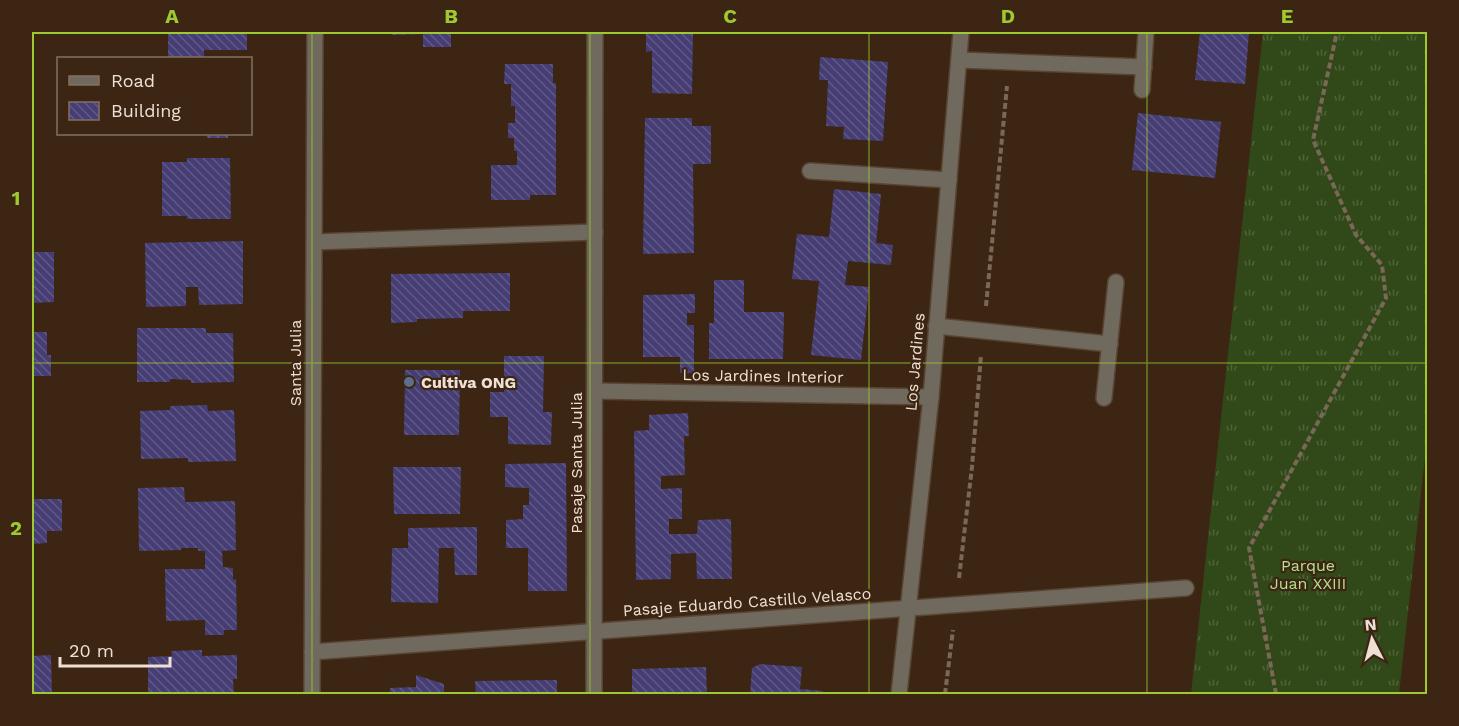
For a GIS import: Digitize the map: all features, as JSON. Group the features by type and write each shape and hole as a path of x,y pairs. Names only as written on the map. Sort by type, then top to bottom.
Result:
{"street":[{"name":"Santa Julia","path":"312,694 315,32"},
{"name":"Pasaje Santa Julia","path":"594,694 595,32"},
{"name":"Los Jardines","path":"899,694 931,396 961,32"},
{"path":"1142,90 1146,32"},
{"path":"959,60 1144,67"},
{"path":"810,171 949,180"},
{"path":"314,242 595,232"},
{"path":"1104,398 1116,282"},
{"path":"936,326 1110,344"},
{"name":"Los Jardines Interior","path":"594,391 931,396"},
{"name":"Pasaje Eduardo Castillo Velasco","path":"312,652 1186,588"}],"path":[{"path":"1276,694 1249,548 1386,298 1382,265 1356,235 1312,140 1337,32"},
{"path":"945,694 972,467 1009,61"}],"green space":[{"name":"Parque Juan XXIII","path":"1263,32 1427,32 1428,429 1399,694 1191,694"}],"building":[{"path":"168,32 247,32 247,50 204,50 204,57 168,57"},
{"path":"392,32 451,32 451,47 423,47 423,34 392,35"},
{"path":"646,32 693,32 692,94 652,93 652,51 646,52"},
{"path":"1200,32 1249,32 1245,84 1195,80"},
{"path":"820,57 888,62 883,141 843,139 844,127 826,126 828,80 819,80"},
{"path":"505,64 553,64 553,83 556,83 556,195 530,195 530,200 491,200 491,165 517,165 514,138 508,138 508,123 515,123 515,106 511,106 511,84 504,84"},
{"path":"1138,113 1221,122 1215,178 1132,170"},
{"path":"645,118 692,118 692,126 711,126 711,164 693,164 694,253 643,254"},
{"path":"207,135 228,135 228,138 207,138"},
{"path":"187,158 230,158 231,219 187,219 187,216 162,216 162,162 187,162"},
{"path":"834,189 881,194 876,243 893,245 891,265 848,261 845,285 869,287 861,360 811,355 819,281 792,279 797,234 829,237"},
{"path":"243,241 243,304 199,305 198,287 186,287 186,306 146,307 145,243"},
{"path":"32,252 54,252 54,302 32,303"},
{"path":"510,273 510,311 463,311 463,318 417,319 417,322 391,323 391,274"},
{"path":"714,280 744,280 744,312 784,312 783,359 709,359 709,323 714,323"},
{"path":"695,294 695,313 687,313 687,325 694,325 694,373 680,373 680,357 643,357 643,295"},
{"path":"137,328 206,328 206,333 233,333 234,382 191,383 191,380 170,379 170,382 137,382"},
{"path":"32,332 47,332 47,355 51,355 51,376 32,376"},
{"path":"504,356 544,356 543,412 552,412 551,445 508,444 508,417 490,417 490,392 504,392"},
{"path":"405,370 460,370 459,435 404,435"},
{"path":"207,405 208,411 234,410 236,461 188,462 188,458 141,459 140,411 170,410 170,406"},
{"path":"688,413 689,436 684,436 685,475 661,476 661,489 682,488 682,519 669,519 669,534 697,534 698,520 731,519 732,579 697,579 696,553 671,554 671,579 636,580 634,431 649,430 649,415"},
{"path":"566,463 567,591 528,591 528,548 506,548 506,520 523,519 523,505 529,505 529,488 505,487 505,464"},
{"path":"393,467 461,467 460,514 394,514"},
{"path":"184,487 185,502 235,501 236,550 222,551 223,567 233,568 233,580 236,579 237,630 224,630 224,635 205,635 205,620 166,621 165,569 205,569 205,551 198,551 198,548 181,548 181,550 139,551 138,488"},
{"path":"32,499 62,499 62,531 47,531 47,543 32,544"},
{"path":"477,527 477,575 455,575 454,548 439,548 438,603 391,602 392,548 408,548 408,528"},
{"path":"202,650 202,656 237,655 237,679 233,679 234,694 148,694 148,657 172,656 171,651"},
{"path":"51,655 52,694 32,694 32,656"},
{"path":"760,664 802,667 800,689 823,691 823,694 750,694 752,668"},
{"path":"706,667 707,694 632,694 632,669"},
{"path":"416,675 444,684 444,694 390,694 390,688 416,687"},
{"path":"557,680 557,694 476,694 475,681"}],"place":[{"name":"Cultiva ONG","path":"409,382"}]}
